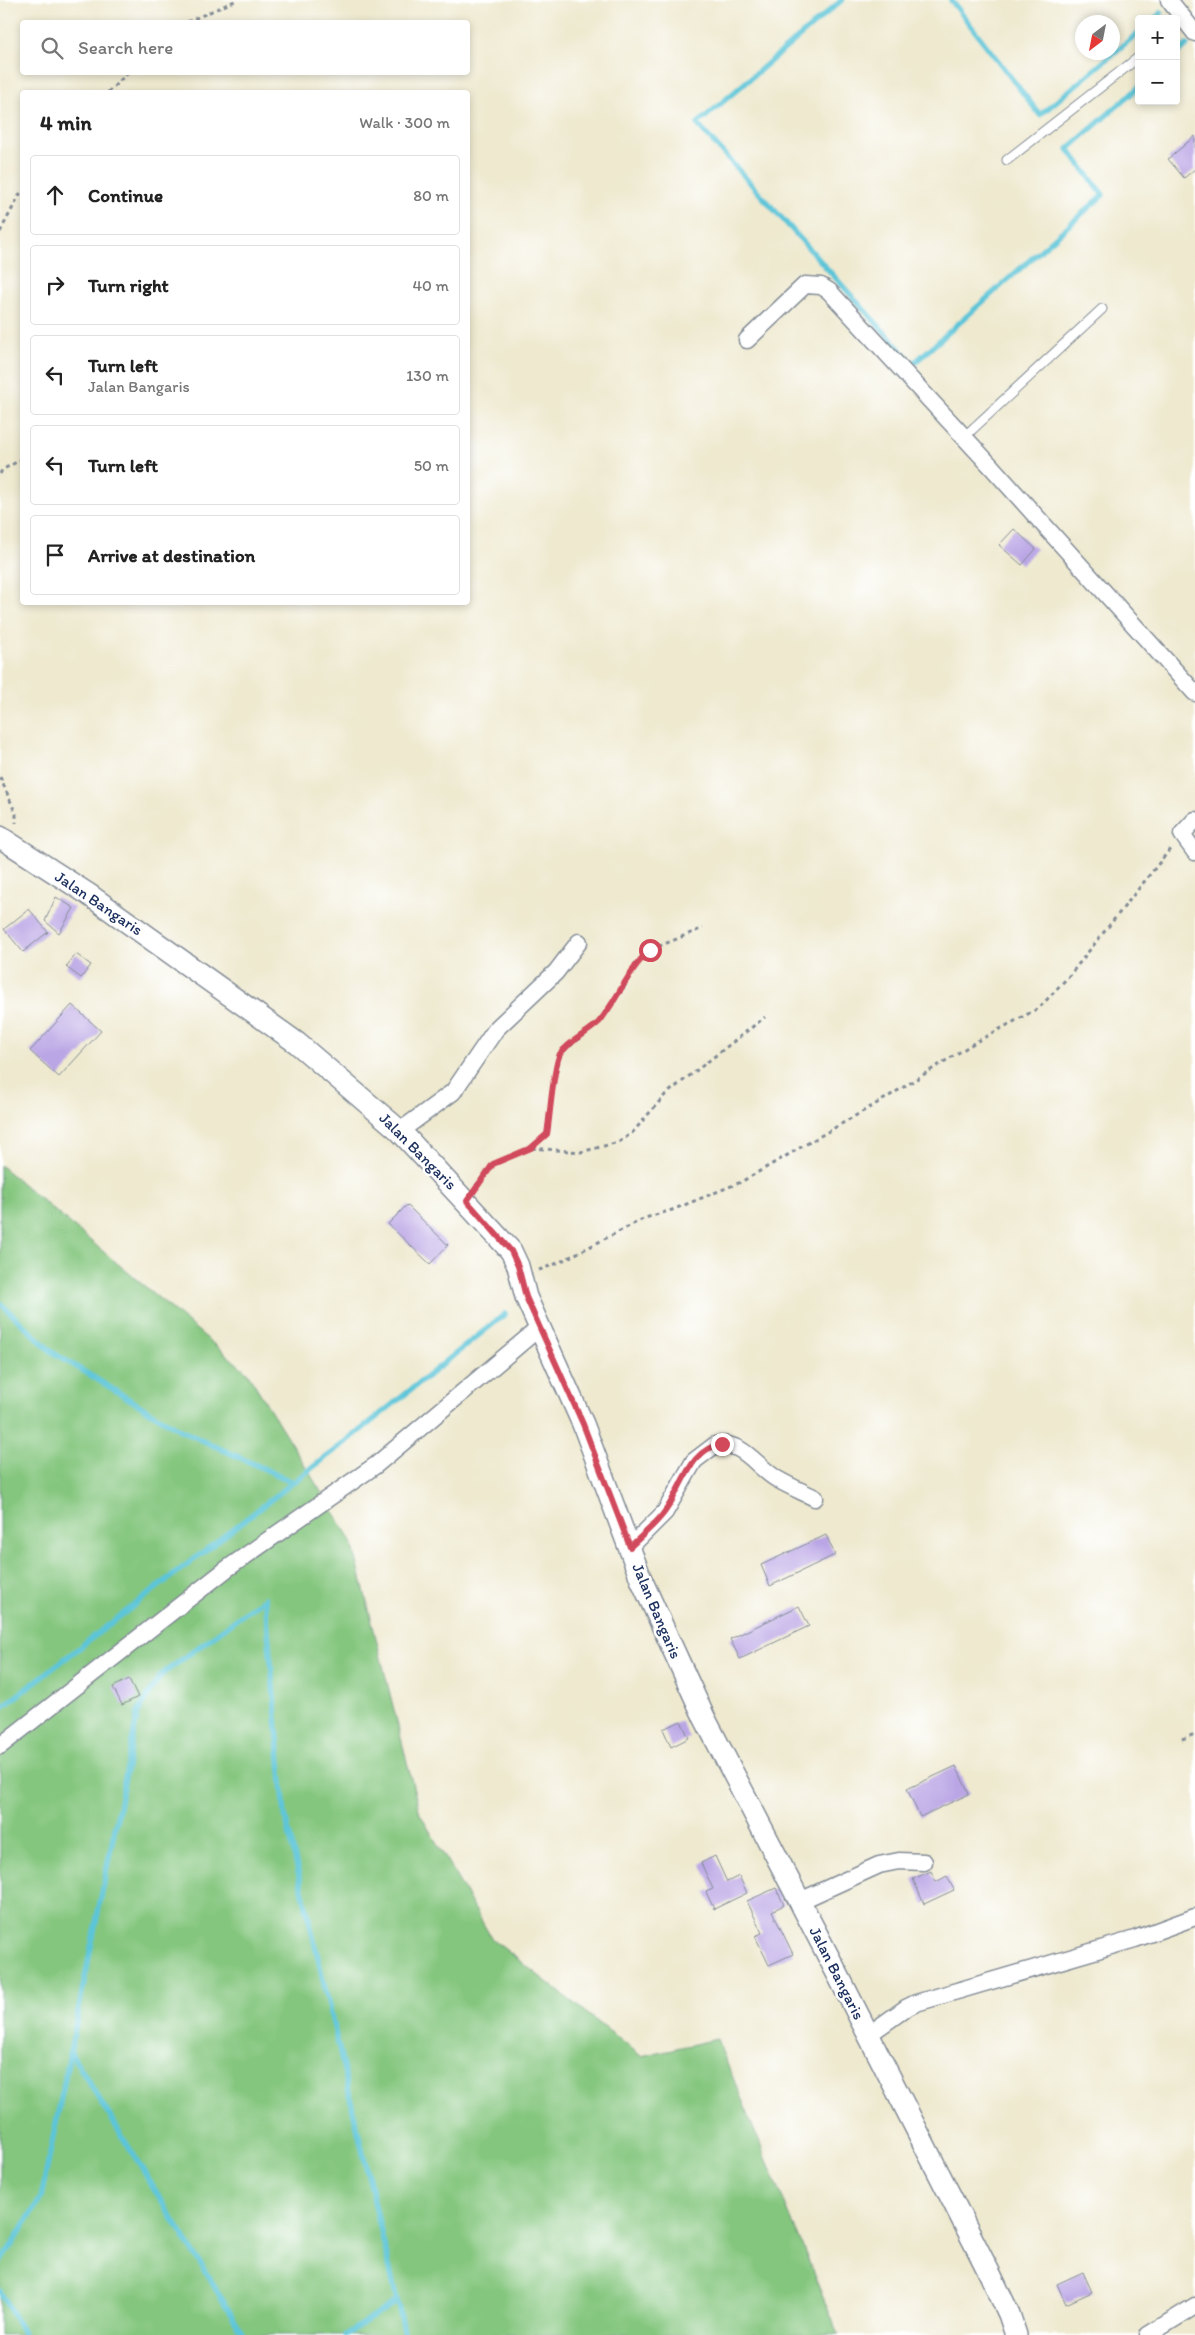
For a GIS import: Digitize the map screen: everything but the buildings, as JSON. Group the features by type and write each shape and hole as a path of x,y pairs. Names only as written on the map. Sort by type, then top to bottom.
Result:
{"street":[{"path":"1169,0 1186,27"},
{"path":"747,340 805,285 821,286 865,329 964,436 1195,693"},
{"path":"1195,820 1182,834 1195,852"},
{"name":"Jalan Bangaris","path":"8,842 96,900 297,1043 400,1131 467,1201 511,1251 526,1297 583,1424 663,1630 704,1717 991,2276 1012,2333"},
{"path":"400,1131 452,1092 496,1029 556,972 579,942"},
{"path":"0,1746 228,1568 376,1465 540,1328"},
{"path":"630,1547 665,1512 694,1461 715,1445 732,1446 742,1450 775,1478 815,1498"},
{"path":"800,1901 879,1865 900,1861 924,1862"},
{"path":"868,2036 916,2003 1134,1940 1195,1917"},
{"path":"1148,2335 1195,2306"}],"lane":[{"path":"1007,160 1136,60"},
{"path":"964,436 1102,309"}],"path":[{"path":"192,20 237,0"},
{"path":"110,90 125,75"},
{"path":"0,232 20,194"},
{"path":"0,474 2,470 20,460"},
{"path":"0,777 16,814 8,842"},
{"path":"521,1277 558,1263 645,1218 672,1210 741,1182 886,1098 974,1044 1039,1008 1069,976 1182,834"},
{"path":"467,1201 493,1164 531,1148 547,1134 553,1083 560,1054 598,1023 619,994 637,962 650,950 703,928"},
{"path":"531,1148 581,1152 619,1142 632,1133 665,1095 765,1017"},
{"path":"1182,1739 1195,1734"}],"green space":[{"path":"0,1165 247,1372 352,1542 420,1814 492,1939 641,2056 717,2039 839,2335 0,2335"}],"waterway":[{"path":"842,0 697,124 913,364 1103,195 1068,149 1135,90"},
{"path":"951,0 1040,115 1135,35"},
{"path":"1180,51 1187,45"},
{"path":"0,1303 52,1352 180,1430 293,1482"},
{"path":"0,1709 352,1437 505,1314"},
{"path":"0,2264 41,2198 138,1712 161,1675 265,1598 285,1815 405,2335"},
{"path":"71,2053 244,2335"},
{"path":"0,2291 24,2335"},
{"path":"345,2335 397,2301"}],"route":[{"path":"650,950 637,962 615,1001 598,1023 560,1054 553,1083 552,1108 547,1134 531,1148 493,1164 477,1184 467,1201 511,1251 518,1266 526,1297 583,1424 630,1547 665,1512 694,1461 706,1450 715,1445 722,1444"}]}
